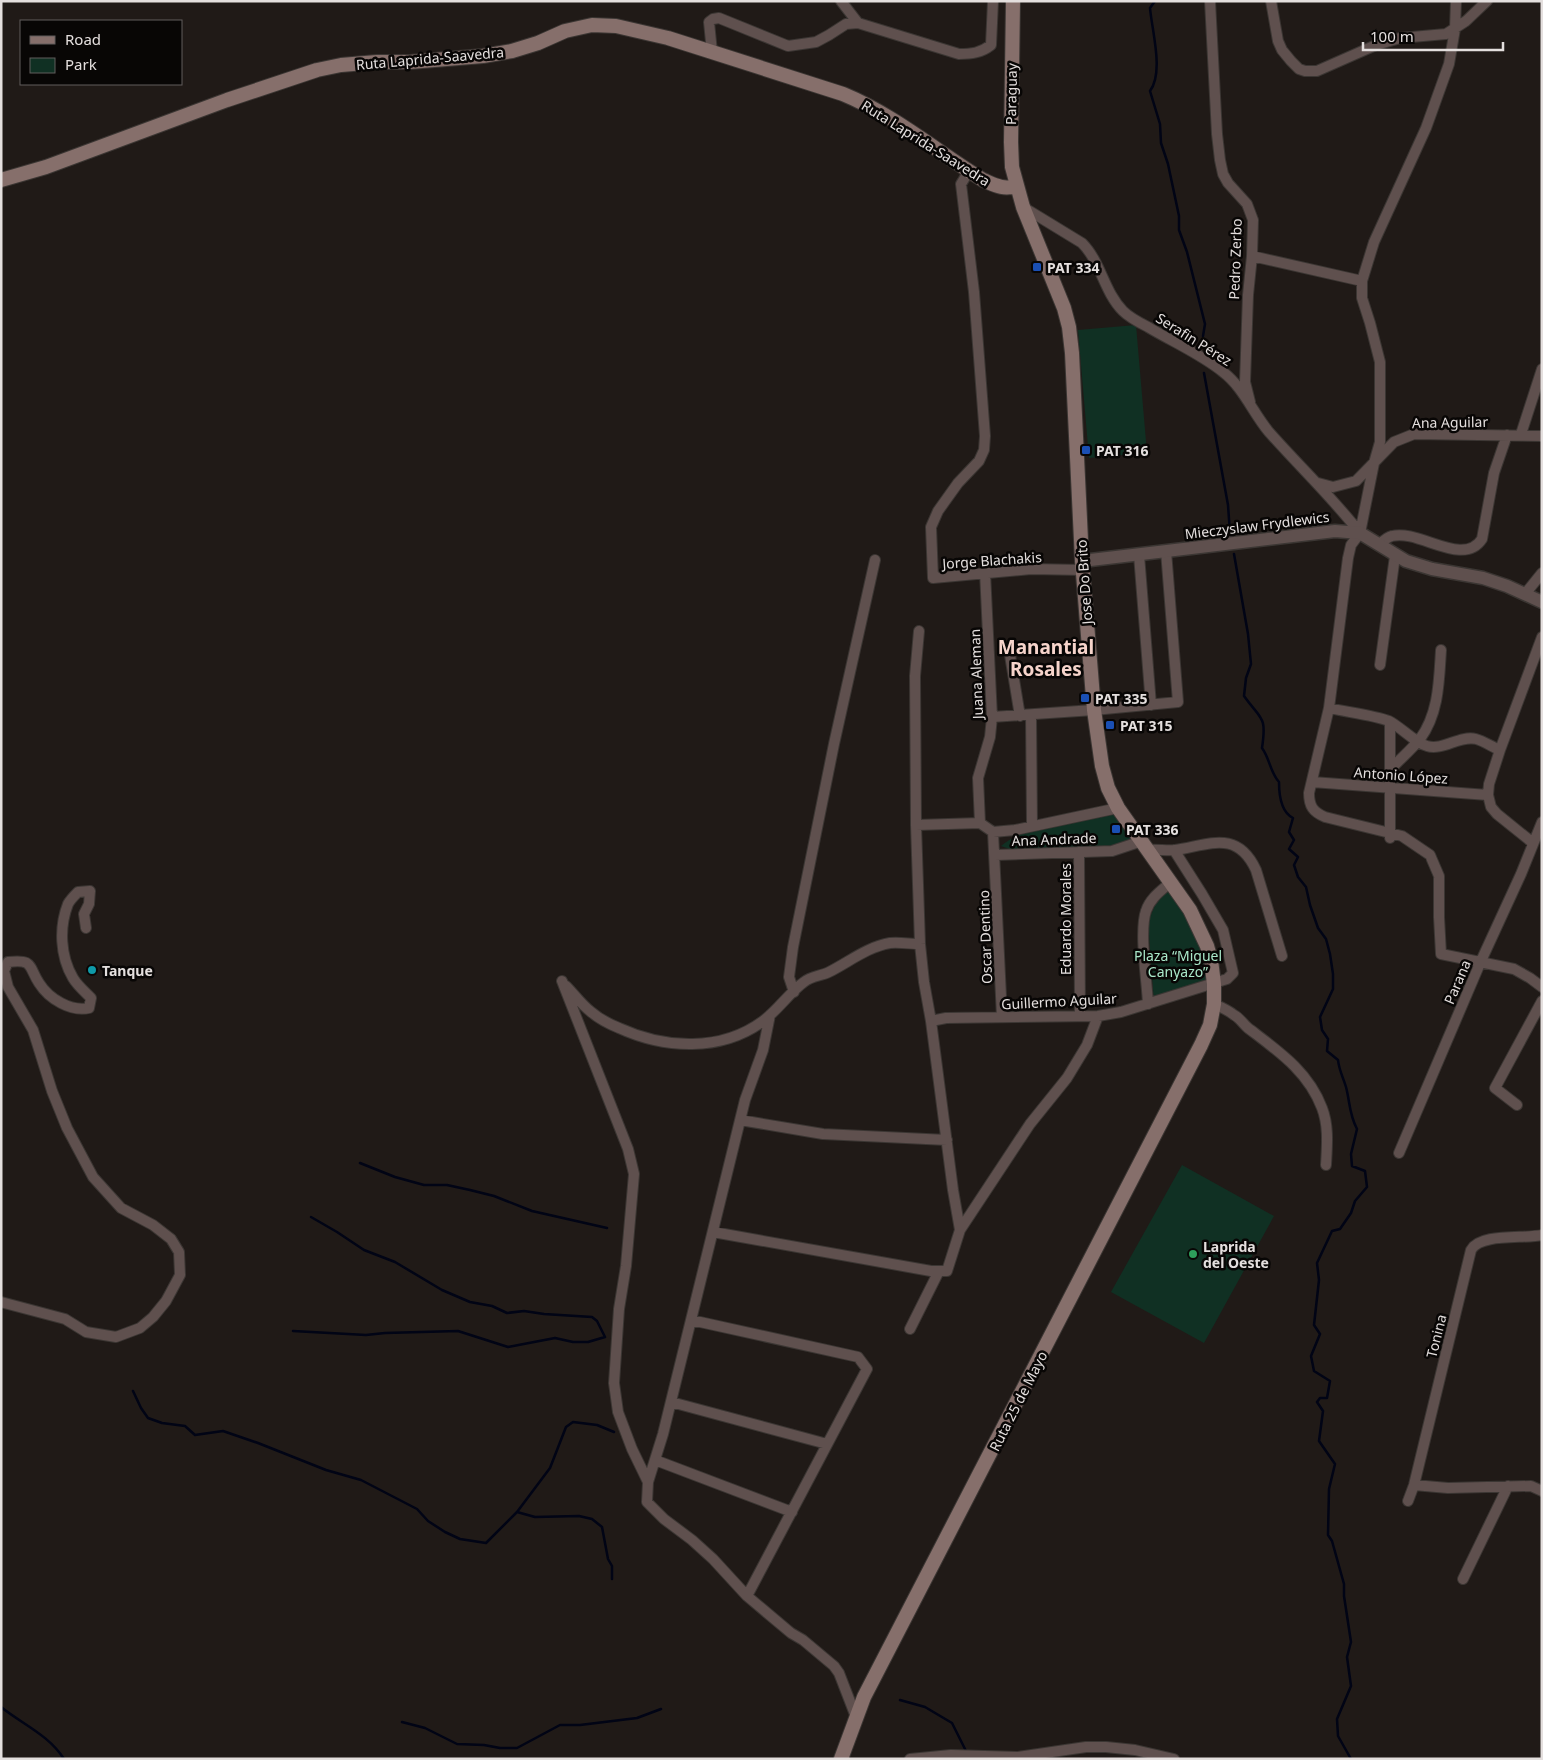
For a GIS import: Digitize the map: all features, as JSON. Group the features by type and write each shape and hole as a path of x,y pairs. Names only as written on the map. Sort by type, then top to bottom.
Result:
{"main road":[{"name":"Paraguay","path":"1013,1 1011,142 1012,167 1016,186"},
{"name":"Ruta Laprida-Saavedra","path":"1,180 46,168 227,100 292,78 341,65 483,56 512,51 579,27 600,24 640,31 712,52 795,78 862,102 969,171 1000,188 1016,186"},
{"name":"Jose Do Brito","path":"1016,186 1064,308 1069,327 1072,354 1082,566 1094,710 1102,766 1108,788 1118,808 1190,910 1201,931 1211,960 1214,984 1214,1004 1210,1025 1201,1045"},
{"name":"Ruta 25 de Mayo","path":"841,1759 864,1697 1201,1045"}],"street":[{"path":"841,1 858,23"},
{"path":"712,52 709,22 719,18 788,46 816,42 829,36 846,24 858,23 959,54 970,54 991,45 993,1"},
{"name":"Pedro Zerbo","path":"1210,1 1220,160 1223,174 1228,183 1247,204 1253,220 1245,382 1251,407"},
{"path":"1271,1 1278,41 1282,50 1299,69 1305,71 1317,71 1376,44 1400,38 1439,36 1455,29 1466,21 1487,1"},
{"path":"1456,1 1455,29 1449,64 1426,128 1374,242 1362,280 1362,298 1380,362 1380,442 1360,533 1351,545 1348,558 1329,708 1309,803 1315,812 1325,817 1390,836 1402,836 1430,855 1439,876 1439,917 1442,954 1514,969 1542,987"},
{"name":"Jorge Blachakis","path":"969,171 961,184 974,292 986,436 984,450 979,462 958,483 938,511 932,526 933,578 985,572 1082,566"},
{"name":"Serafin Pérez","path":"1023,207 1082,244 1088,250 1114,300 1124,312 1222,371 1230,378 1268,431 1318,483 1360,533"},
{"path":"1252,256 1362,280"},
{"path":"1521,434 1542,369"},
{"name":"Ana Aguilar","path":"1318,483 1333,487 1356,481 1394,442 1414,434 1521,434 1542,436"},
{"path":"1379,545 1387,538 1404,536 1465,551 1477,547 1482,539 1494,473 1507,435"},
{"name":"Mieczyslaw Frydlewics","path":"1082,566 1166,551 1335,531 1360,533 1406,561 1432,569 1483,578 1542,602"},
{"path":"992,717 1178,702 1166,551"},
{"path":"1140,555 1151,704"},
{"path":"1380,665 1395,556"},
{"path":"794,992 788,977 793,947 834,744 875,560"},
{"name":"Juana Aleman","path":"980,823 978,778 990,737 992,717 985,572"},
{"path":"1525,594 1542,573"},
{"path":"919,631 915,676 916,824 920,944 960,1230"},
{"path":"1533,843 1497,814 1491,807 1488,795 1489,784 1500,750 1542,637"},
{"path":"1390,770 1418,742 1435,709 1439,689 1441,650"},
{"path":"1010,655 1025,715 1032,825"},
{"path":"1329,708 1390,722 1428,747 1443,746 1460,740 1475,739 1500,750"},
{"path":"1390,722 1390,836"},
{"name":"Antonio López","path":"1312,782 1488,795"},
{"path":"916,824 980,823 993,832 1014,830 1118,808"},
{"name":"Parana","path":"1399,1153 1542,822"},
{"path":"993,832 995,855"},
{"name":"Ana Andrade","path":"995,855 1112,851 1145,845 1174,850 1219,842 1242,849 1250,857 1256,870 1282,956"},
{"name":"Guillermo Aguilar","path":"931,1021 946,1018 1098,1016 1121,1012 1227,979 1233,973 1222,930 1174,850"},
{"name":"Eduardo Morales","path":"1079,852 1080,1016"},
{"name":"Oscar Dentino","path":"995,855 1002,1017"},
{"path":"1148,1004 1143,925 1146,910 1153,898 1171,882"},
{"path":"1,1302 65,1319 86,1332 116,1337 140,1328 154,1317 166,1301 180,1275 179,1252 172,1239 153,1225 121,1208 93,1177 67,1128 52,1091 33,1030 8,987 4,971 8,962 22,960 32,968 39,984 51,996 68,1007 81,1010 89,1008 91,998 73,978 62,946 63,925 68,903 78,892 90,892 89,904 84,914 86,928"},
{"path":"648,1482 632,1450 618,1412 614,1383 619,1309 626,1266 634,1174 628,1149 562,981 590,1012 610,1024 631,1034 665,1043 692,1045 736,1037 764,1021 805,980 828,972 875,947 891,943 920,944"},
{"path":"1517,1105 1495,1088 1542,1001"},
{"path":"1214,1004 1235,1015 1247,1027 1278,1050 1313,1088 1323,1110 1328,1134 1326,1165"},
{"path":"770,1015 762,1050 745,1100 671,1402 648,1482 647,1502 664,1519 713,1559 747,1596 834,1666 839,1673 856,1717"},
{"path":"713,1232 947,1271 960,1230 1030,1124 1067,1078 1087,1046 1098,1016"},
{"path":"740,1120 823,1134 947,1140"},
{"name":"Tonina","path":"1408,1501 1414,1484 1474,1244 1485,1240 1542,1235"},
{"path":"910,1328 939,1271"},
{"path":"691,1320 858,1357 867,1369 747,1596"},
{"path":"671,1402 827,1444"},
{"path":"655,1460 792,1512"},
{"path":"1414,1484 1448,1488 1531,1486 1542,1491"},
{"path":"1462,1579 1508,1486"},
{"path":"910,1759 951,1755 1018,1757 1086,1747 1135,1750 1174,1759"}],"green space":[{"path":"1136,325 1147,453 1089,458 1078,330"},
{"path":"1113,812 1135,838 1111,847 1012,850 1001,846 1025,832 1040,827"},
{"name":"Plaza “Miguel Canyazo”","path":"1168,890 1194,928 1206,960 1209,981 1154,1003 1148,922 1155,905"},
{"name":"Laprida del Oeste","path":"1182,1165 1274,1216 1204,1343 1111,1292"}],"waterway":[{"path":"1155,1 1150,8 1157,62 1154,83 1150,91 1160,124 1161,143 1168,164 1179,216 1179,230 1187,252 1205,324 1203,336"},
{"path":"1204,373 1228,505 1230,533"},
{"path":"1234,554 1248,634 1251,664 1246,678 1244,696 1263,723 1262,748 1279,782 1280,798 1283,807 1293,818 1289,832 1294,840 1289,849 1298,857 1294,865 1298,877 1306,887 1318,928 1326,939 1330,954 1333,989 1320,1017 1322,1030 1328,1039 1327,1051 1338,1060 1352,1118 1357,1129 1351,1154 1352,1166 1365,1171 1367,1187 1355,1201 1351,1213 1340,1229 1332,1231 1317,1263 1319,1280 1314,1325 1320,1334 1311,1356 1314,1371 1330,1381 1327,1398 1320,1398 1317,1402 1323,1411 1319,1441 1335,1464 1329,1489 1328,1535 1332,1541 1344,1584 1351,1642 1347,1657 1351,1686 1337,1719 1338,1736 1351,1759"},
{"path":"360,1163 395,1177 424,1185 447,1185 470,1190 494,1196 532,1211 607,1228"},
{"path":"293,1331 366,1335 458,1331 508,1347 555,1338 573,1342 588,1342 605,1337 597,1321 592,1317 524,1311 507,1313 492,1306 470,1302 442,1290 395,1262 364,1250 311,1217"},
{"path":"133,1391 148,1418 162,1423 185,1426 195,1435 223,1431 326,1470 361,1480 417,1509 428,1521 460,1539 486,1543 517,1512 535,1517 579,1516 592,1519 602,1527 608,1559 612,1566 612,1579"},
{"path":"517,1512 550,1468 566,1427 573,1422 597,1425 614,1432"},
{"path":"900,1700 925,1707 952,1723 967,1753"},
{"path":"1,1707 43,1736 64,1759"},
{"path":"402,1722 425,1728 457,1744 517,1748 560,1725 580,1725 637,1718 661,1709"}],"place":[{"name":"PAT 334","path":"1037,267"},
{"name":"PAT 316","path":"1086,450"},
{"name":"PAT 335","path":"1085,698"},
{"name":"PAT 315","path":"1110,725"},
{"name":"PAT 336","path":"1116,829"},
{"name":"Tanque","path":"92,970"},
{"name":"Laprida del Oeste","path":"1193,1254"}],"district":[{"name":"Manantial Rosales","path":"1046,658"}]}
